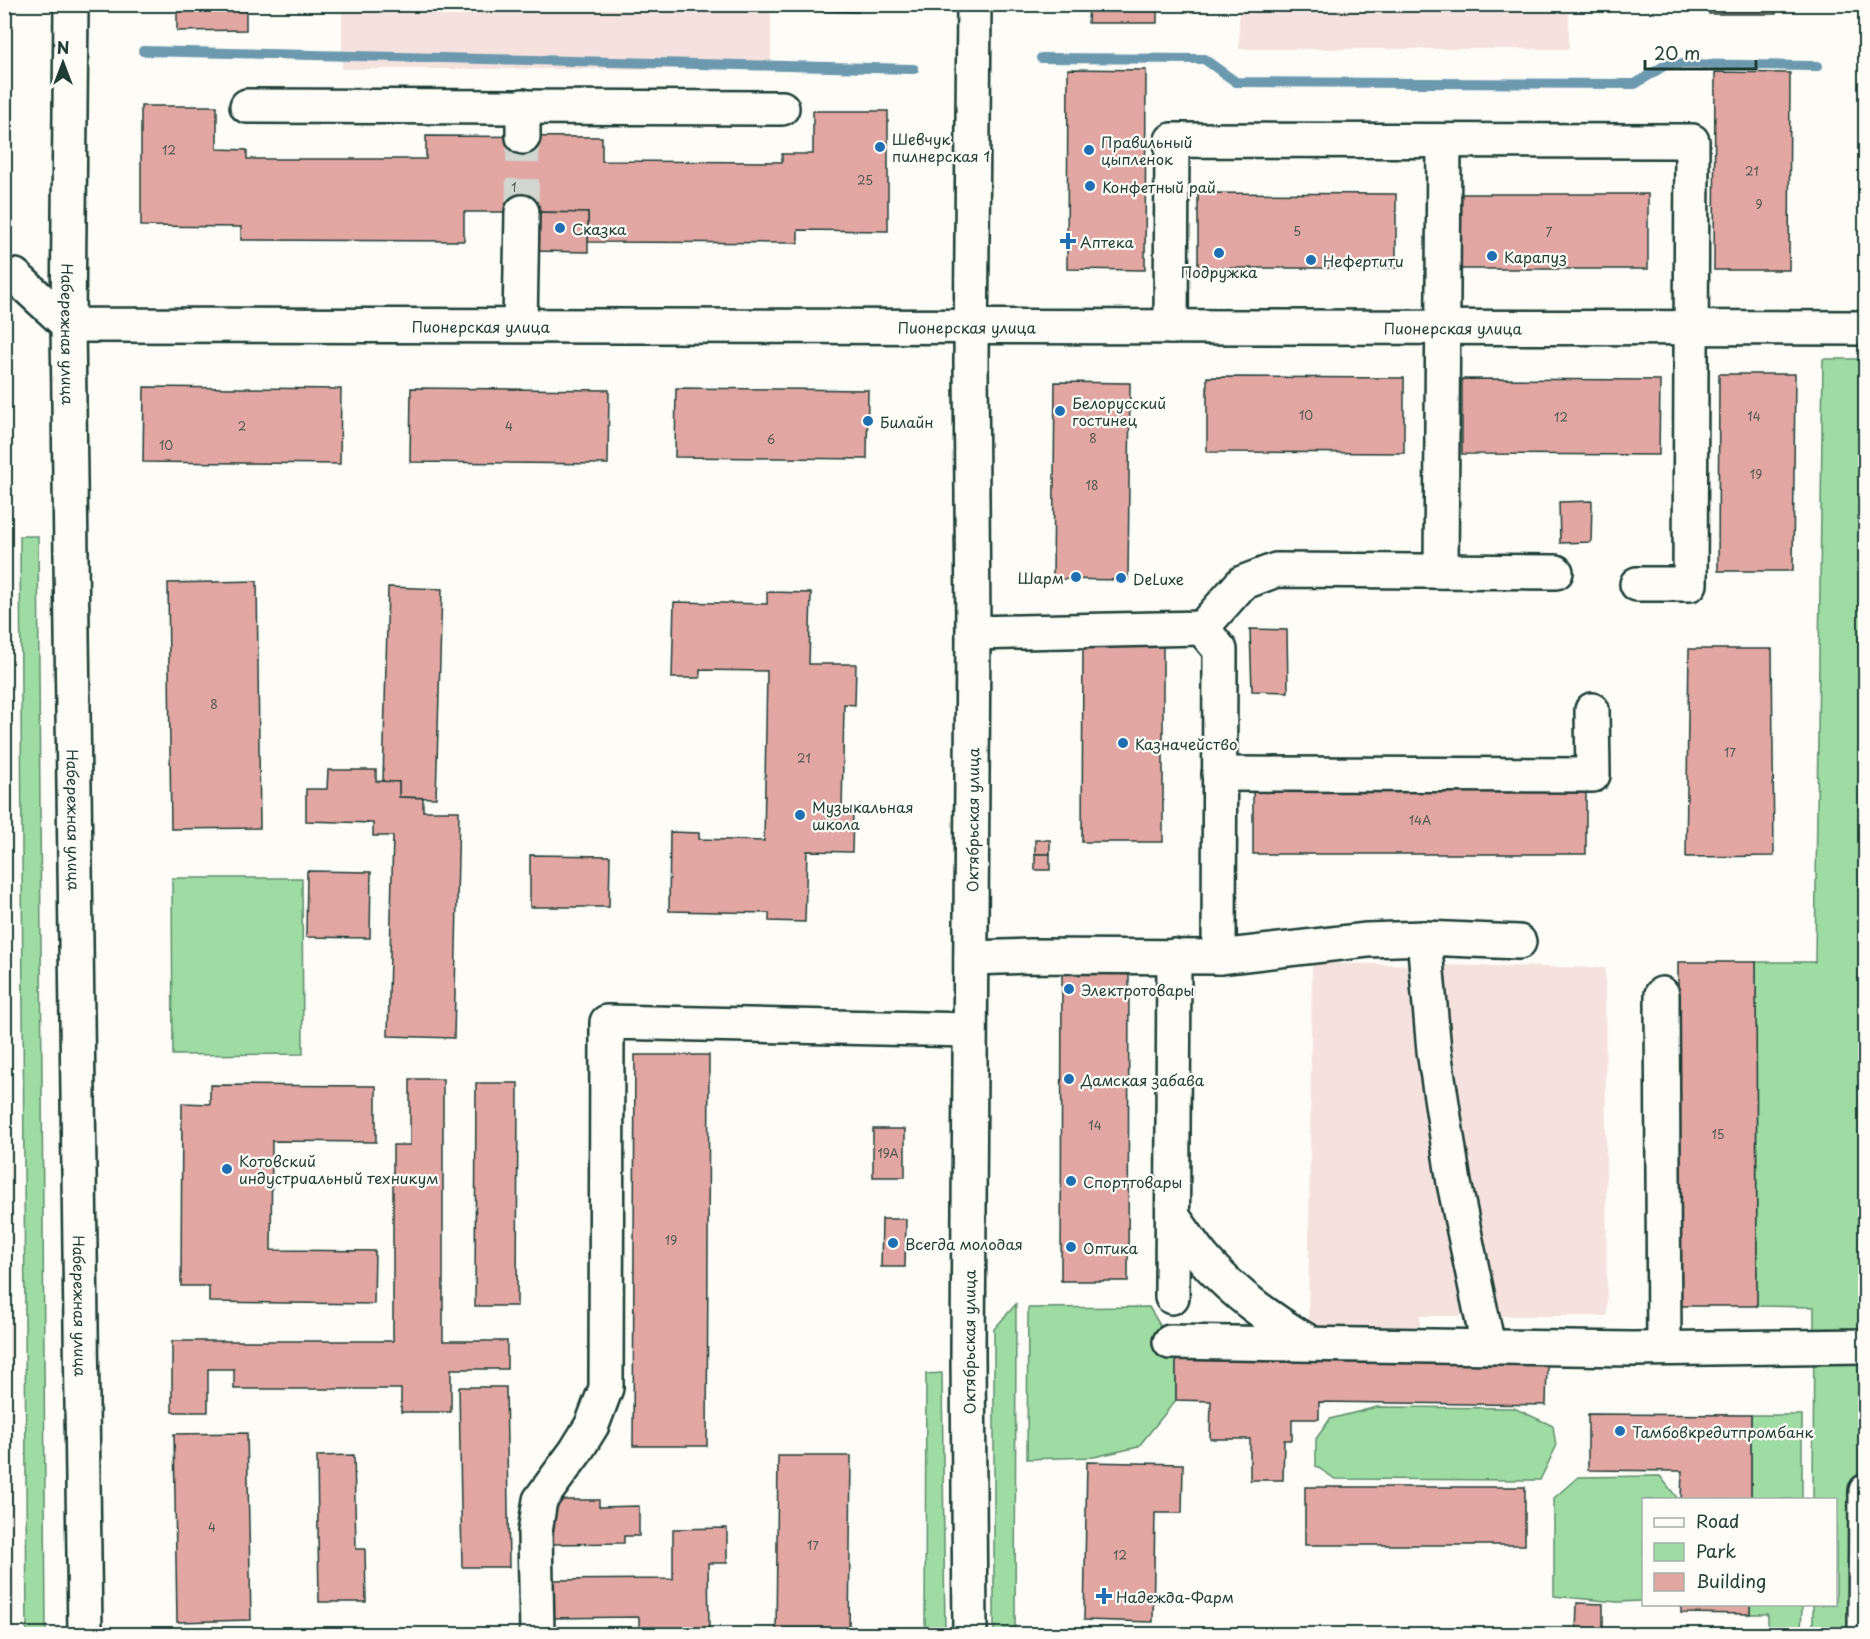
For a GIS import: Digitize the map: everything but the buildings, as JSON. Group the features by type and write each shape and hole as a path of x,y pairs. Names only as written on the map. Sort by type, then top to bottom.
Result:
{"street":[{"name":"Набережная улица","path":"71,4 68,325 85,1635"},
{"name":"Октябрьская улица","path":"970,1635 970,1030 973,633 971,372 974,4"},
{"path":"247,106 523,121 782,108"},
{"path":"1171,327 1172,140 1692,141 1690,584 1637,584"},
{"path":"1441,572 1444,141"},
{"path":"520,325 522,213"},
{"path":"4,276 15,276 68,325"},
{"name":"Пионерская улица","path":"68,325 1866,328"},
{"path":"973,633 1202,628 1242,583 1276,570 1556,572"},
{"path":"1202,628 1220,650 1219,957"},
{"path":"1220,774 1593,775 1592,710"},
{"path":"1424,939 1434,1051 1447,1139 1488,1346"},
{"path":"971,958 1219,957 1367,940 1519,942"},
{"path":"1172,1298 1174,956"},
{"path":"1662,994 1664,1348"},
{"path":"537,1635 534,1532 540,1500 592,1425 606,1388 607,1022 970,1030"},
{"path":"1173,1217 1204,1259 1236,1290 1275,1322 1314,1345"},
{"path":"1170,1342 1664,1348 1866,1346"},
{"path":"1865,1635 1866,1491"}],"shaded area":[{"path":"342,5 771,5 771,69 342,69"},
{"path":"1239,5 1569,5 1569,49 1239,49"},
{"path":"5,313 6,522 14,1634 4,1634"},
{"path":"1312,963 1605,968 1607,1316 1420,1316 1420,1337 1308,1333"}],"green space":[{"path":"1823,359 1865,359 1865,1634 1813,1634 1813,1606 1837,1606 1837,1498 1813,1498 1814,1307 1757,1306 1756,962 1815,962"},
{"path":"20,536 38,536 46,1634 27,1634"},
{"path":"172,878 302,878 303,1054 173,1055"},
{"path":"1016,1304 1015,1634 994,1634 994,1329"},
{"path":"1149,1307 1170,1342 1176,1360 1176,1400 1138,1447 1094,1457 1027,1459 1028,1308"},
{"path":"942,1373 945,1634 925,1634 926,1374"},
{"path":"1377,1407 1514,1408 1553,1426 1556,1447 1540,1480 1335,1479 1316,1466 1316,1439 1330,1419"},
{"path":"1751,1415 1802,1415 1802,1498 1751,1498"},
{"path":"1660,1476 1677,1498 1642,1498 1642,1601 1617,1602 1554,1596 1554,1498 1578,1477"},
{"path":"1750,1606 1802,1606 1801,1634 1768,1634 1768,1614 1750,1614"}],"waterway":[{"path":"143,51 914,69"},
{"path":"1041,58 1204,59 1236,82 1635,84 1667,64 1818,66"}],"tunnel":[{"path":"522,212 523,137"}],"place":[{"name":"Шевчук пилнерская 1","path":"880,147"},
{"name":"Правильный цыпленок","path":"1089,150"},
{"name":"Конфетный рай","path":"1090,186"},
{"name":"Сказка","path":"560,228"},
{"name":"Аптека","path":"1068,241"},
{"name":"Подружка","path":"1219,253"},
{"name":"Карапуз","path":"1492,256"},
{"name":"Нефертити","path":"1311,260"},
{"name":"Белорусский гостинец","path":"1060,411"},
{"name":"Билайн","path":"868,421"},
{"name":"Шарм","path":"1076,577"},
{"name":"DeLuxe","path":"1121,578"},
{"name":"Казначейство","path":"1123,743"},
{"name":"Музыкальная школа","path":"800,815"},
{"name":"Электротовары","path":"1069,989"},
{"name":"Дамская забава","path":"1069,1079"},
{"name":"Котовский индустриальный техникум","path":"227,1169"},
{"name":"Спорттовары","path":"1071,1181"},
{"name":"Всегда молодая","path":"893,1243"},
{"name":"Оптика","path":"1071,1247"},
{"name":"Тамбовкредитпромбанк","path":"1620,1431"},
{"name":"Надежда-Фарм","path":"1104,1596"}]}
